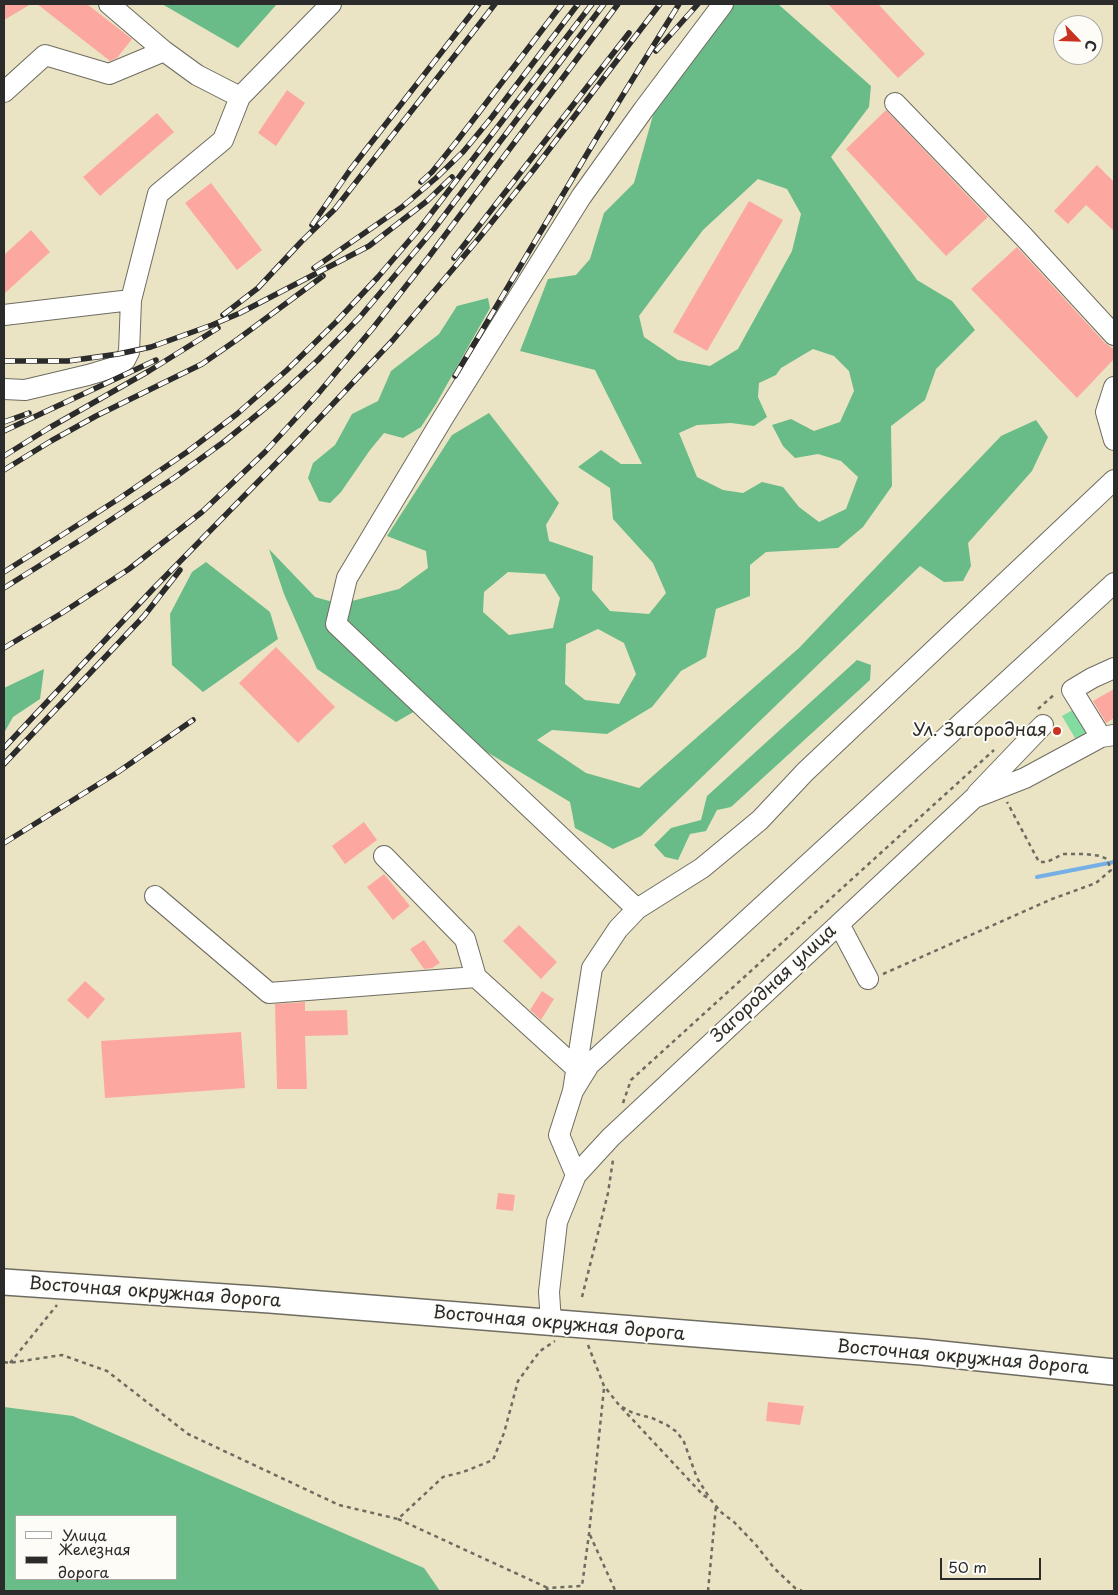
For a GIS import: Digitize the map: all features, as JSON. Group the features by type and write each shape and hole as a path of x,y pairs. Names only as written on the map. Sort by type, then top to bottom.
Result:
{"main road":[{"name":"Восточная окружная дорога","path":"4,1282 270,1300 554,1332 580,1326 922,1352 1114,1372"}],"street":[{"path":"110,4 164,51 197,75 240,98"},
{"path":"4,389 24,390 118,366 125,360 129,352 131,300 158,194 223,140 240,98 332,4"},
{"path":"637,909 336,624 347,578 443,418 581,198 644,109 723,4"},
{"path":"4,92 45,55 109,74 164,51"},
{"path":"895,103 1114,334"},
{"path":"4,315 131,300"},
{"path":"1114,387 1106,412 1114,440"},
{"path":"576,1175 559,1136 573,1091 592,968 618,929 637,909 702,868 760,820 805,772 1114,480"},
{"path":"573,1091 589,1065 1114,584"},
{"path":"1108,736 1072,690 1114,668"},
{"path":"974,798 1043,725"},
{"name":"Загородная улица","path":"554,1332 548,1292 557,1222 576,1175 611,1136 974,798 1025,778 1108,736"},
{"path":"384,856 465,939 476,978 576,1068"},
{"path":"155,896 269,993 476,978"},
{"path":"839,924 868,979"}],"path":[{"path":"868,979 879,976 1052,898 1096,883 1111,870 1107,860 1100,856 1085,854 1063,854 1047,862 1039,862 1000,788"},
{"path":"9,1363 73,1287"},
{"path":"580,1326 604,1386 619,1405 703,1495 710,1499"},
{"path":"398,1519 443,1477 463,1472 493,1460 504,1433 518,1381 554,1332"},
{"path":"4,1362 9,1363 62,1355 106,1371 188,1434 339,1505 398,1519 547,1590 582,1586 604,1386"},
{"path":"619,1405 632,1413 667,1424 678,1432 684,1442 697,1478 710,1499 756,1545 774,1568 795,1588 802,1591"},
{"path":"708,1591 716,1505"},
{"path":"589,1534 615,1590 618,1591"}],"green space":[{"path":"162,4 277,4 238,48"},
{"path":"734,4 778,4 871,86 869,107 831,157 917,280 952,301 975,330 936,369 925,400 891,426 892,486 863,527 838,548 766,552 750,565 750,596 716,609 706,657 681,671 652,707 607,734 552,730 537,740 586,773 639,788 799,648 1001,436 1036,420 1048,437 1032,471 968,543 971,566 963,581 944,582 920,566 641,836 613,849 575,828 570,802 417,710 396,722 317,669 284,594 269,549 315,597 340,604 399,589 428,568 426,551 387,536 452,435 489,413 559,503 546,525 549,541 593,556 592,590 610,611 649,614 666,593 653,563 613,519 610,488 578,467 601,450 621,464 642,464 595,370 520,351 548,279 576,275 590,259 604,213 634,183 655,108","holes":["758,179 787,189 801,214 792,251 738,349 710,366 678,360 644,337 639,316 703,230","813,349 834,356 849,371 854,391 840,422 814,431 791,419 772,425 783,446 795,458 818,454 841,461 858,477 846,509 819,522 799,507 783,487 762,482 743,493 723,490 697,477 679,433 697,425 731,423 754,426 767,417 758,397 759,383 776,375 781,368","508,572 545,574 560,598 553,628 509,635 483,612 484,592","598,629 624,643 636,674 619,704 585,700 565,684 566,644"]},
{"path":"488,298 490,308 421,427 403,438 384,433 341,492 330,503 319,501 308,478 313,463 335,445 352,414 378,401 391,371 439,334 457,306"},
{"path":"206,562 270,612 278,639 203,692 172,665 170,614 192,572"},
{"path":"857,660 871,665 870,680 731,807 717,810 706,831 690,834 678,860 665,857 654,845 671,828 701,820 707,796"},
{"path":"44,669 40,699 13,717 4,733 4,688"},
{"path":"1076,708 1087,727 1084,736 1075,738 1062,716"},
{"path":"4,1407 73,1416 424,1568 440,1591 4,1591"}],"building":[{"path":"4,4 31,4 4,20"},
{"path":"37,4 87,4 132,39 117,58 110,61"},
{"path":"828,4 878,4 925,54 898,78"},
{"path":"287,90 305,103 276,146 258,133"},
{"path":"886,110 988,217 946,256 846,149"},
{"path":"157,113 174,132 100,196 83,177"},
{"path":"1097,165 1114,182 1114,231 1086,205 1068,224 1054,211"},
{"path":"211,183 262,250 237,270 185,203"},
{"path":"749,201 783,220 707,351 673,332"},
{"path":"31,230 50,252 4,294 4,255"},
{"path":"1017,247 1105,343 1114,349 1114,359 1077,398 971,289"},
{"path":"276,647 335,707 298,743 239,683"},
{"path":"1114,689 1114,718 1106,723 1093,701"},
{"path":"364,822 377,840 345,864 332,846"},
{"path":"384,874 410,906 393,920 367,887"},
{"path":"519,925 557,962 541,979 503,941"},
{"path":"424,940 440,963 432,968 424,969 410,949"},
{"path":"85,981 105,999 88,1019 67,1000"},
{"path":"542,991 554,999 541,1020 530,1010"},
{"path":"305,1002 305,1011 347,1010 348,1035 305,1036 307,1089 277,1089 275,1004"},
{"path":"241,1032 245,1088 105,1098 101,1041"},
{"path":"498,1193 515,1195 513,1211 496,1209"},
{"path":"768,1402 804,1406 800,1425 766,1421"}],"waterway":[{"path":"1037,877 1114,862"}],"railway":[{"path":"312,225 350,170 479,4"},
{"path":"223,315 258,288 335,209 495,4"},
{"path":"421,182 432,172 457,141 562,4"},
{"path":"314,268 402,207 463,152 578,4"},
{"path":"4,572 120,498 187,452 237,414 287,370 336,322 420,228 592,4"},
{"path":"4,588 174,478 225,441 275,400 318,360 360,317 434,229 604,4"},
{"path":"4,648 129,569 202,512 265,452 317,395 373,328 428,258 618,4"},
{"path":"4,748 152,590 299,440 393,340 480,237 535,168 660,4"},
{"path":"455,376 597,137 679,4"},
{"path":"656,51 698,4"},
{"path":"454,258 629,33"},
{"path":"4,361 68,361 118,354 151,347 212,325 240,313 369,246 427,201 452,177"},
{"path":"4,470 96,416 202,364 323,276"},
{"path":"4,456 218,328"},
{"path":"4,431 156,360"},
{"path":"4,422 29,413"},
{"path":"4,764 144,616 180,570"},
{"path":"4,843 118,772 193,720"}],"place":[{"name":"Ул. Загородная","path":"1057,731"}]}
